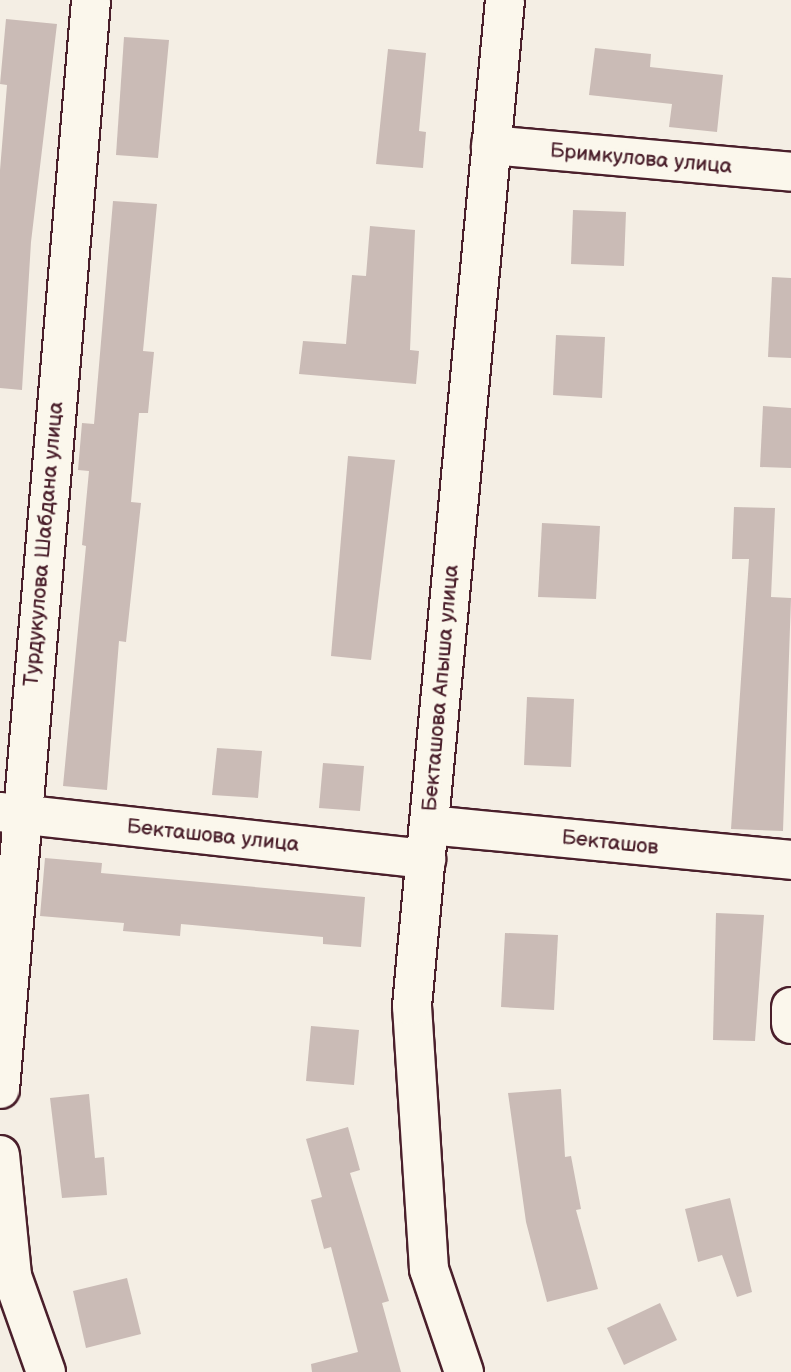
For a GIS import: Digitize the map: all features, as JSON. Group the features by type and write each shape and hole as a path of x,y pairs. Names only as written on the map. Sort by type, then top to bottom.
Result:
{"street":[{"name":"Турдукулова Шабдана улица","path":"0,1089 11,813 91,0"},
{"name":"Бекташова Апыша улица","path":"464,1372 429,1269 412,1006 505,0"},
{"name":"Бримкулова улица","path":"492,145 791,172"},
{"name":"Бекташова улица","path":"11,813 427,842"},
{"name":"Бекташов","path":"427,842 791,860"},
{"path":"791,1007 791,1024"},
{"path":"0,1155 12,1276 46,1372"}],"building":[{"path":"6,19 57,24 31,242 22,390 0,388 0,170 7,85 0,84"},
{"path":"124,37 169,40 158,158 116,155"},
{"path":"595,48 651,54 650,67 723,75 717,132 669,127 672,104 589,95"},
{"path":"388,49 426,53 419,131 426,132 423,168 376,164"},
{"path":"113,201 157,204 143,351 154,352 148,413 139,413 131,502 141,503 126,642 119,641 107,790 63,786 86,546 82,545 89,471 78,470 82,423 94,424"},
{"path":"573,210 626,212 624,266 571,264"},
{"path":"370,226 415,230 410,350 419,351 416,384 299,374 303,341 346,344 352,275 366,276"},
{"path":"772,277 791,278 791,358 768,357"},
{"path":"556,335 605,337 602,398 553,395"},
{"path":"763,406 791,408 791,468 760,467"},
{"path":"348,456 395,460 371,660 331,656"},
{"path":"734,507 775,508 771,597 791,598 783,831 731,829 749,559 732,559"},
{"path":"542,523 600,526 596,599 538,597"},
{"path":"527,697 574,699 571,767 524,765"},
{"path":"217,748 262,751 258,798 212,795"},
{"path":"323,763 364,766 360,811 319,808"},
{"path":"45,858 102,863 101,873 365,897 361,947 323,944 323,937 181,924 180,936 123,931 124,923 40,916"},
{"path":"716,913 764,915 755,1041 713,1040"},
{"path":"505,933 558,935 554,1010 501,1007"},
{"path":"311,1026 359,1030 354,1085 306,1081"},
{"path":"561,1089 565,1157 571,1156 581,1209 576,1210 598,1289 547,1302 526,1222 508,1093"},
{"path":"89,1094 95,1158 104,1157 107,1195 62,1198 50,1098"},
{"path":"348,1127 360,1170 350,1173 389,1301 382,1303 401,1372 312,1372 311,1364 358,1352 331,1247 324,1249 311,1200 322,1197 306,1139"},
{"path":"730,1198 752,1292 737,1297 722,1255 698,1262 685,1209"},
{"path":"127,1278 141,1334 86,1348 73,1291"},
{"path":"660,1303 677,1340 624,1365 607,1328"}]}
